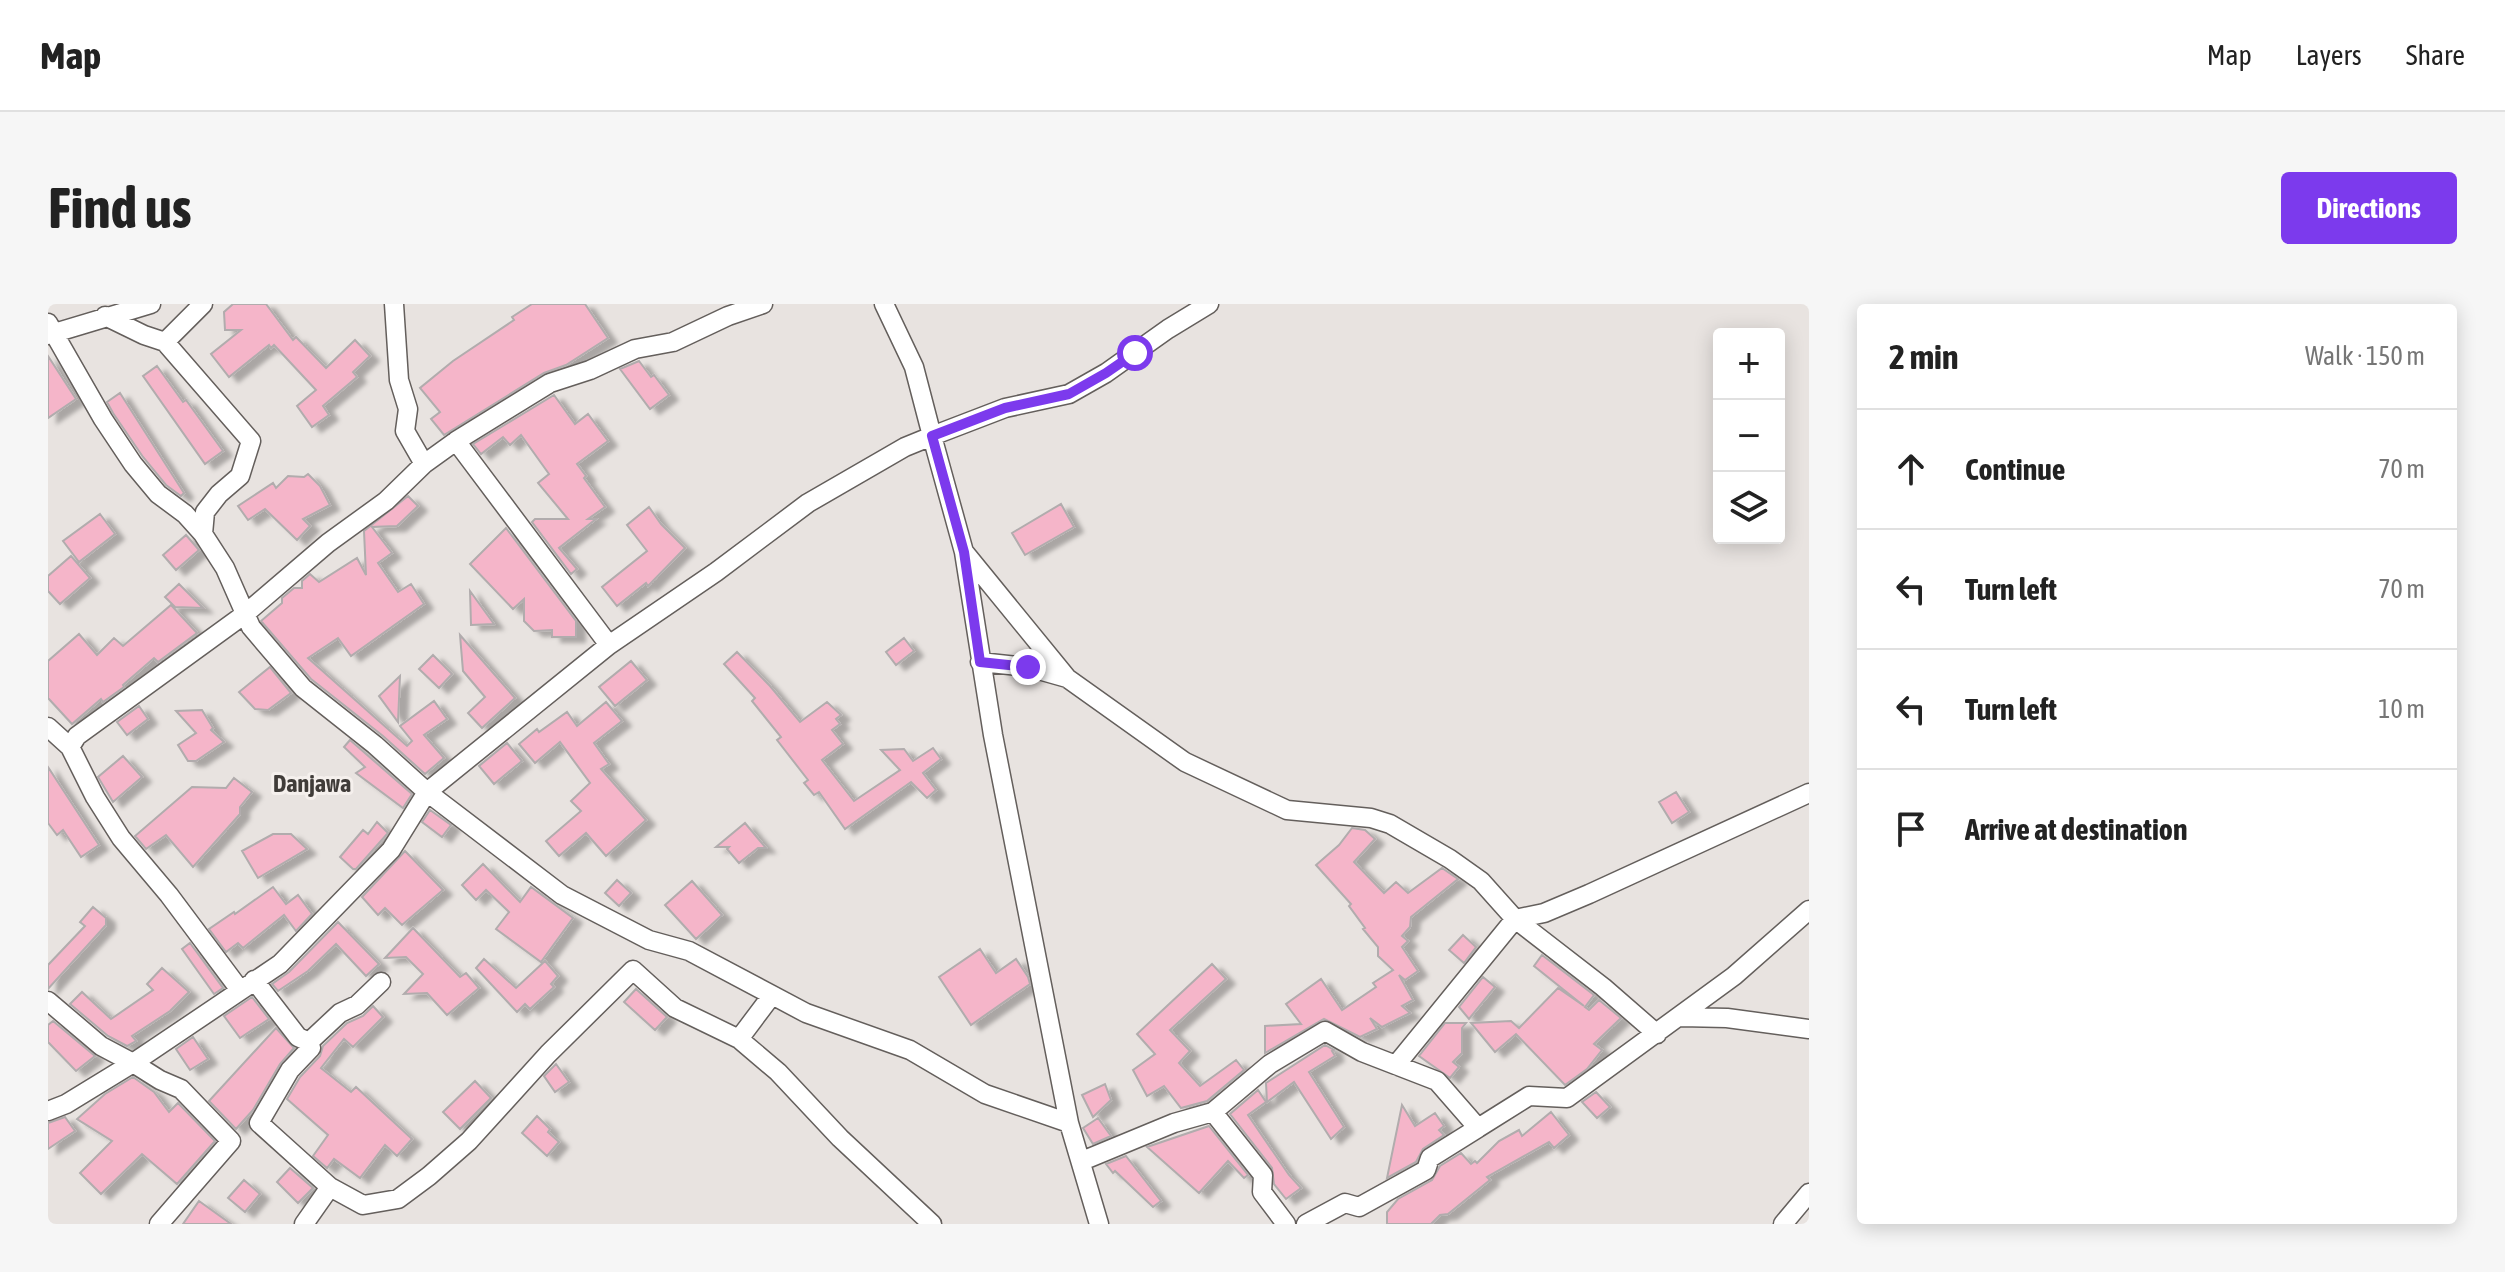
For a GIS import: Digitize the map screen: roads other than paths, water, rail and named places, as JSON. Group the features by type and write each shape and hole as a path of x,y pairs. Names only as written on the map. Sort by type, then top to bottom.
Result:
{"street":[{"path":"151,304 50,330 133,464 158,494 185,514 203,534 225,568 251,627 303,688 375,745 427,792 562,895 649,940 689,951 842,1028 910,1050 985,1094 1069,1123"},
{"path":"165,342 203,304"},
{"path":"394,304 399,380 408,409 405,431 424,464"},
{"path":"70,747 77,736 245,614 328,543 386,501 424,464 456,441 550,383 590,370 635,349 673,342 728,316 763,304"},
{"path":"884,304 914,367 964,552 980,662 1069,1123 1099,1224"},
{"path":"48,1111 66,1104 133,1063 280,964 391,850 427,792 609,645 716,572 808,503 905,447 1005,408 1069,394 1209,304"},
{"path":"105,316 165,342 251,441 240,476 219,494 205,512 203,534"},
{"path":"456,441 609,645"},
{"path":"964,552 1067,678 1185,762 1287,810 1371,818 1390,824 1481,881 1515,919 1603,987 1657,1034"},
{"path":"980,662 1028,667 1067,678"},
{"path":"48,727 70,747 95,797 121,838 247,985 298,1037 309,1042 311,1048 290,1070 259,1123 231,1141 159,1224"},
{"path":"1396,1065 1515,919 1544,913 1589,894 1809,793"},
{"path":"1306,1224 1345,1203 1359,1207 1426,1170 1430,1158 1529,1096 1567,1098 1734,976 1809,910"},
{"path":"259,1123 330,1187 363,1205 398,1199 469,1141 548,1054 633,970 675,1008 739,1039 778,1072 840,1138 932,1224"},
{"path":"309,1042 340,1013 357,1005 381,982"},
{"path":"739,1039 772,995"},
{"path":"48,1001 101,1046 181,1089 231,1141"},
{"path":"1681,1017 1727,1018 1809,1029"},
{"path":"1082,1161 1174,1123 1213,1112 1270,1064 1325,1031 1362,1052 1437,1081 1478,1128"},
{"path":"1213,1112 1263,1175 1262,1192 1286,1224"},
{"path":"304,1224 330,1187"},
{"path":"1783,1224 1809,1193"}],"district":[{"name":"Danjawa","path":"312,784"}]}
